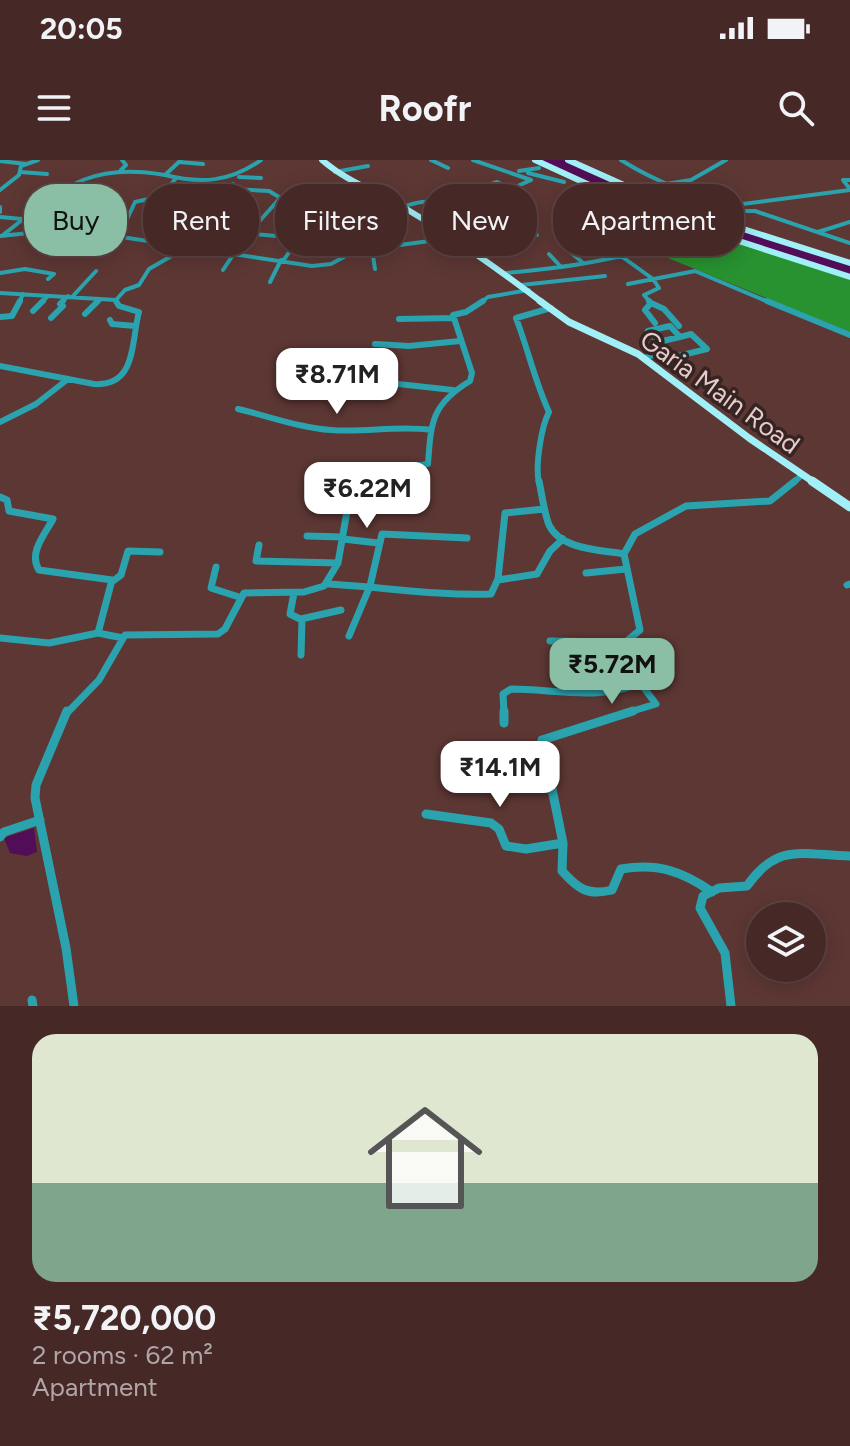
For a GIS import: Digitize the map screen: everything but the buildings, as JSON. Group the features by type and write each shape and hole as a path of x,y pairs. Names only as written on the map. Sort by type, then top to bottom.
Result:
{"main road":[{"name":"Garia Main Road","path":"322,160 335,172 360,184"},
{"path":"535,160 587,184"},
{"path":"568,160 620,184"},
{"path":"744,234 850,263"},
{"path":"744,237 850,277"},
{"name":"Garia Main Road","path":"480,256 579,327 644,358 850,507"}],"street":[{"path":"20,172 19,168 38,160"},
{"path":"121,170 126,165 122,160"},
{"path":"234,184 236,177 261,160"},
{"path":"431,160 448,168"},
{"path":"473,160 531,179 519,184"},
{"path":"621,160 665,184 691,180 726,160"},
{"path":"0,161 27,164"},
{"path":"165,175 180,161 203,164"},
{"path":"335,172 368,166"},
{"path":"512,172 539,168"},
{"path":"1,236 68,188 100,174 121,170 210,180 261,178"},
{"path":"519,171 564,182"},
{"path":"0,190 3,184 20,172 47,174"},
{"path":"171,184 176,178"},
{"path":"744,204 850,190 843,180 850,180"},
{"path":"127,220 135,202 143,200"},
{"path":"259,222 275,204"},
{"path":"744,211 755,211 850,243"},
{"path":"0,212 23,219"},
{"path":"818,232 850,222"},
{"path":"1,236 24,234"},
{"path":"259,236 300,239 282,260 270,282"},
{"path":"549,254 561,267"},
{"path":"116,300 125,290 139,285 146,270 169,256"},
{"path":"223,270 232,256"},
{"path":"243,256 323,265 342,256"},
{"path":"373,256 375,269"},
{"path":"574,256 583,263"},
{"path":"506,273 621,256 653,279 659,288 644,295 651,303 664,309 679,326"},
{"path":"0,273 25,269 54,274 48,279"},
{"path":"51,318 63,306 60,304 96,271"},
{"path":"628,284 695,271 850,335"},
{"path":"399,319 422,321 452,318 488,297 605,276"},
{"path":"0,293 116,300"},
{"path":"0,317 11,317 23,294"},
{"path":"33,311 48,296"},
{"path":"85,314 99,299"},
{"path":"0,366 103,385 116,381 135,353 138,311 119,306 116,300"},
{"path":"651,303 645,310 655,323"},
{"path":"551,308 516,318 529,351 537,386 549,412 542,424 542,445 535,467 546,503 544,509 550,527 563,539 589,549 624,554"},
{"path":"328,584 338,563 347,502 354,484 373,471 428,464 427,440 431,430 453,390 470,381 472,361 460,341 452,318"},
{"path":"110,320 112,324 135,326"},
{"path":"658,342 680,337 691,334 707,349 674,357 658,342 648,331 669,326 680,337"},
{"path":"375,344 409,346 460,341"},
{"path":"644,358 667,351"},
{"path":"344,367 387,374 389,383 453,390"},
{"path":"0,422 36,404 68,379"},
{"path":"238,409 326,430 365,432 403,426 431,430"},
{"path":"624,554 635,534 686,506 770,501 802,475"},
{"path":"0,497 7,500 9,511 53,519 36,549 35,564 39,570 113,581"},
{"path":"313,500 347,502"},
{"path":"216,567 211,588 239,597 251,592 317,590 328,584 464,597 491,594 498,580 499,533 505,513 544,509"},
{"path":"349,636 370,586 382,534 467,538"},
{"path":"307,536 378,543"},
{"path":"498,580 537,574 550,551 563,539"},
{"path":"259,545 256,561 338,563"},
{"path":"98,633 113,581 121,575 128,551 160,552"},
{"path":"550,641 622,642 640,630 624,554"},
{"path":"586,573 626,569"},
{"path":"294,593 290,614 301,619 341,610"},
{"path":"0,638 49,643 98,633 123,638 135,633 221,633 239,597"},
{"path":"301,619 301,655"},
{"path":"74,1006 66,948 35,798 36,785 63,718 99,680 123,638"},
{"path":"622,642 643,672 641,684 656,704 542,740 563,843 562,871 576,887 593,895 612,890 621,869 640,865 669,866 712,892"},
{"path":"504,723 503,694 511,689 593,692 641,684"},
{"path":"426,814 491,823 499,829 506,846 514,849 563,843"},
{"path":"0,837 4,832 40,820"},
{"path":"731,1006 725,953 700,908 703,896 747,886 761,866 781,854 850,856"}],"green space":[{"path":"744,244 850,280 850,332 663,256 744,256"}],"shaded area":[{"path":"542,160 565,160 616,184 594,184"},
{"path":"744,230 850,265 850,276 744,240"},
{"path":"34,828 37,852 27,856 10,853 4,838"}]}
